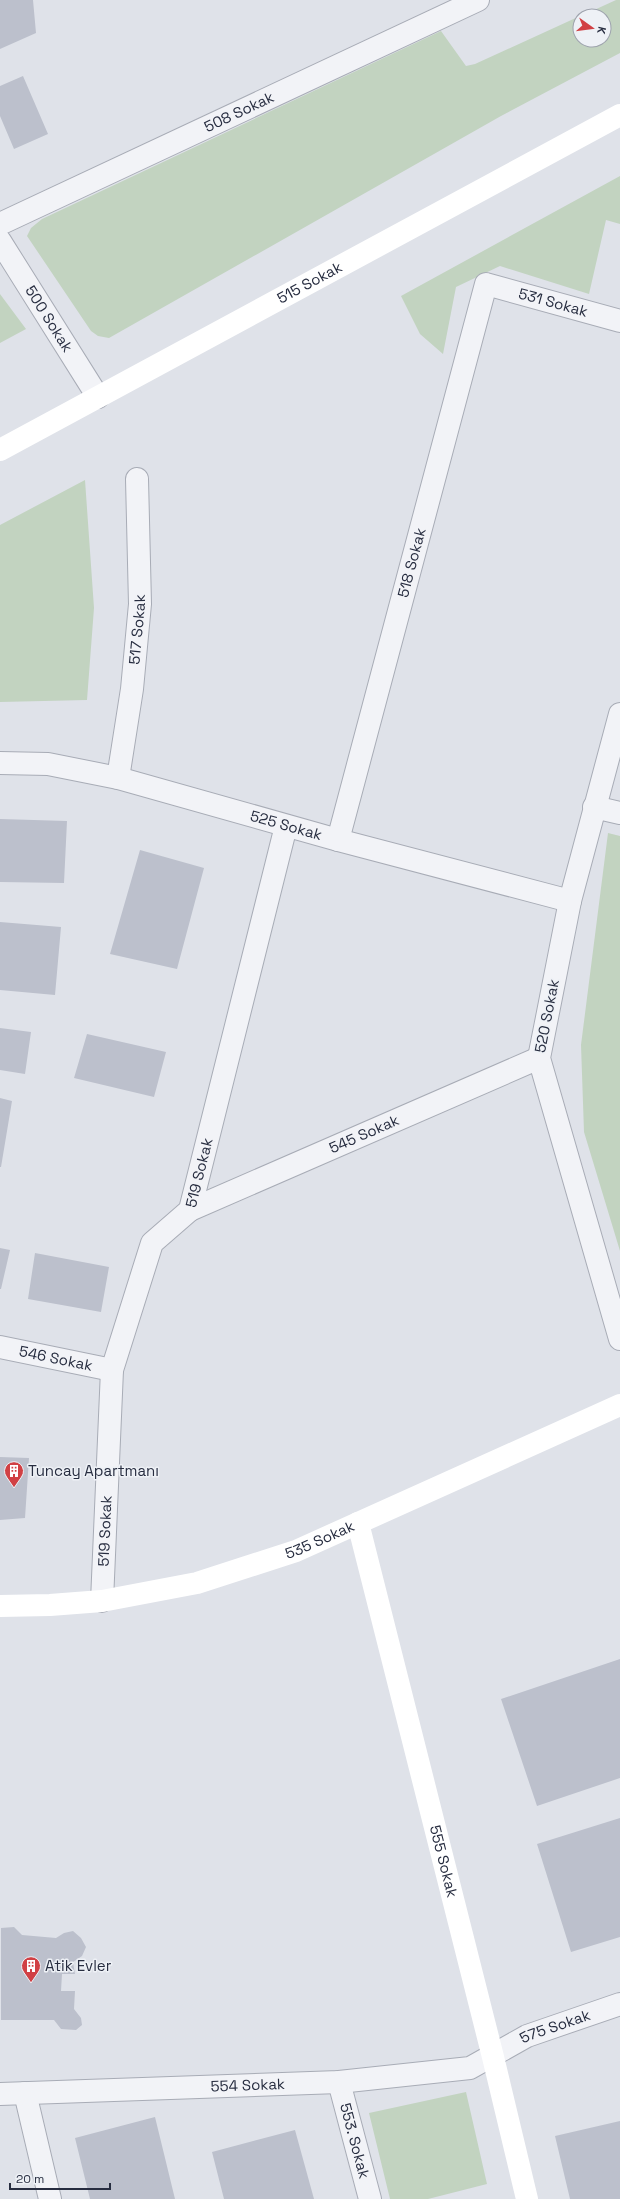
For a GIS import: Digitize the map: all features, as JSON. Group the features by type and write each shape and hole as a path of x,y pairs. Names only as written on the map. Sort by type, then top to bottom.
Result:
{"street":[{"name":"508 Sokak","path":"0,224 469,2"},
{"name":"515 Sokak","path":"0,450 620,115"},
{"name":"500 Sokak","path":"0,241 98,397"},
{"name":"531 Sokak","path":"486,284 620,321"},
{"name":"518 Sokak","path":"338,840 486,284"},
{"name":"517 Sokak","path":"118,778 132,689 140,604 137,479"},
{"name":"520 Sokak","path":"620,714 594,806 570,901 538,1058 620,1339"},
{"name":"525 Sokak","path":"0,763 48,764 118,778 286,826 570,901"},
{"path":"594,806 620,813"},
{"name":"519 Sokak","path":"102,1601 112,1370 152,1243 190,1210 286,826"},
{"name":"545 Sokak","path":"190,1210 538,1058"},
{"name":"546 Sokak","path":"0,1347 112,1370"},
{"name":"535 Sokak","path":"0,1606 50,1606 102,1601 197,1583 296,1551 620,1405"},
{"name":"555 Sokak","path":"358,1523 493,2057 527,2199"},
{"name":"575 Sokak","path":"493,2057 527,2036 620,2004"},
{"name":"554 Sokak","path":"0,2094 339,2082 470,2068 493,2057"},
{"name":"553. Sokak","path":"339,2082 370,2199"},
{"path":"25,2093 50,2199"}],"green space":[{"path":"616,0 620,0 620,53 501,116 109,338 98,336 91,331 27,236 31,228 42,219 441,31 466,66 475,64 572,20 572,48 612,48 612,8 598,8"},
{"path":"620,176 620,224 606,220 589,294 500,266 456,287 443,354 420,334 401,296"},
{"path":"0,294 26,329 0,343"},
{"path":"85,480 94,608 87,700 0,702 0,525"},
{"path":"608,833 620,836 620,1251 584,1132 581,1045"},
{"path":"466,2092 487,2184 428,2199 390,2199 369,2113"}],"building":[{"path":"0,0 33,0 36,33 0,49"},
{"path":"23,76 48,134 14,149 0,116 0,86"},
{"path":"0,819 67,821 64,883 0,882"},
{"path":"140,850 204,868 177,969 110,954"},
{"path":"0,922 61,927 55,995 0,990"},
{"path":"0,1028 31,1032 25,1074 0,1070"},
{"path":"87,1034 166,1052 154,1097 74,1078"},
{"path":"0,1098 12,1101 1,1167 0,1167"},
{"path":"0,1248 10,1250 1,1289 0,1289"},
{"path":"35,1253 109,1267 101,1312 28,1299"},
{"name":"Tuncay Apartmanı","path":"0,1457 29,1458 25,1518 0,1520"},
{"path":"620,1659 620,1778 537,1806 501,1699"},
{"path":"620,1818 620,1937 571,1952 537,1844"},
{"name":"Atik Evler","path":"14,1927 22,1935 56,1938 64,1933 73,1931 81,1938 86,1947 82,1956 73,1962 75,1974 62,1974 61,1991 75,1991 74,2009 81,2018 82,2025 76,2030 61,2029 54,2020 1,2020 1,1928"},
{"path":"155,2117 175,2199 90,2199 75,2138"},
{"path":"620,2121 620,2199 570,2199 555,2136"},
{"path":"295,2130 314,2199 224,2199 212,2152"}],"place":[{"name":"Tuncay Apartmanı","path":"14,1488"},
{"name":"Atik Evler","path":"31,1983"}]}
